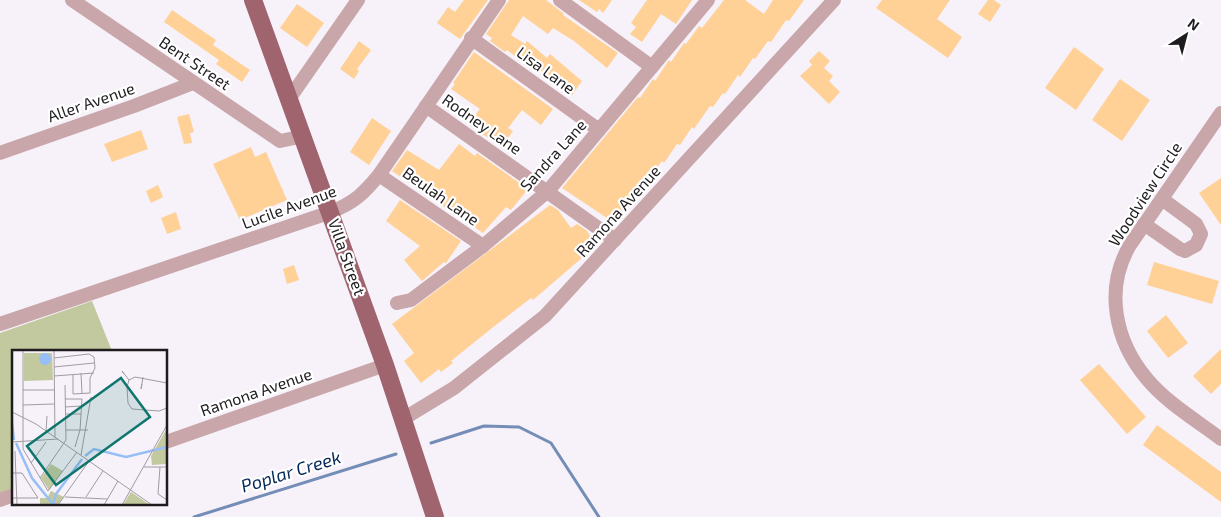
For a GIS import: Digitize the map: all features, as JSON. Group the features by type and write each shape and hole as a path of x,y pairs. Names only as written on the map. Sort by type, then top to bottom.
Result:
{"main road":[{"name":"Villa Street","path":"253,0 386,365 433,516"}],"street":[{"name":"Bent Street","path":"72,0 280,141 304,136"},
{"path":"289,99 358,0"},
{"name":"Lucile Avenue","path":"0,324 331,212 353,202 362,196 379,174 499,0"},
{"path":"560,0 652,67"},
{"name":"Ramona Avenue","path":"403,419 454,388 545,316 834,0"},
{"name":"Sandra Lane","path":"397,303 411,300 483,246 548,191 706,1"},
{"name":"Lisa Lane","path":"472,38 599,130"},
{"name":"Aller Avenue","path":"0,153 134,106 193,83"},
{"name":"Rodney Lane","path":"426,106 615,240"},
{"name":"Woodview Circle","path":"1218,431 1152,384 1133,358 1122,337 1117,321 1115,287 1123,258 1144,224 1221,113"},
{"name":"Beulah Lane","path":"379,174 483,246"},
{"path":"1144,224 1180,249 1185,251 1196,245 1201,234 1196,224 1162,199"},
{"name":"Ramona Avenue","path":"168,441 386,365"},
{"path":"0,500 12,496"}],"green space":[{"path":"92,301 112,350 12,350 12,489 0,493 0,333"}],"building":[{"path":"464,0 488,0 460,39 437,23 448,7 455,12"},
{"path":"509,0 546,0 563,15 618,53 607,68 574,41 553,28 548,34 523,16 511,35 525,44 527,41 547,58 550,54 582,81 572,95 535,66 529,63 527,65 507,50 505,52 490,41 492,38 486,34"},
{"path":"579,0 612,0 603,13 599,9 597,12"},
{"path":"647,0 692,0 676,24 661,14 642,42 630,34 636,27 631,23"},
{"path":"724,0 745,0 764,14 773,0 804,0 789,21 786,20 771,42 768,41 740,77 738,75 725,94 723,93 713,107 710,106 694,129 692,127 680,145 677,144 664,163 662,161 635,195 633,194 613,222 562,188 638,97 640,98 653,79 655,81 669,60 671,62 684,43 686,44 699,26 702,28"},
{"path":"882,0 950,0 937,19 962,37 948,58 876,8"},
{"path":"988,0 994,0 1001,5 990,22 978,14"},
{"path":"297,4 324,23 307,47 280,28"},
{"path":"172,10 216,40 213,45 250,70 242,82 216,64 219,60 164,22"},
{"path":"359,41 371,50 357,69 359,71 354,79 340,69"},
{"path":"1074,47 1104,69 1076,110 1045,88"},
{"path":"819,51 830,61 824,68 833,76 829,81 840,92 829,104 800,76 812,65 809,61"},
{"path":"474,52 553,109 541,125 522,110 508,128 513,131 505,142 500,139 497,144 468,124 480,109 451,89"},
{"path":"1120,79 1150,100 1122,141 1092,120"},
{"path":"189,114 194,132 190,133 192,143 184,144 177,117"},
{"path":"372,118 391,131 369,165 350,152"},
{"path":"141,130 148,149 112,162 104,144"},
{"path":"459,144 475,156 477,153 528,189 511,210 506,207 483,233 392,171 407,150 439,170"},
{"path":"251,147 255,157 266,152 287,200 240,220 213,164"},
{"path":"1221,178 1221,225 1199,193"},
{"path":"158,185 163,197 151,203 146,191"},
{"path":"400,200 461,241 446,263 444,262 422,281 404,260 420,246 386,221"},
{"path":"550,205 558,210 571,228 577,224 586,230 597,245 533,300 531,298 451,361 453,363 441,372 439,369 421,383 404,361 414,353 392,324"},
{"path":"176,212 181,229 167,234 161,218"},
{"path":"1154,262 1219,281 1212,304 1147,285"},
{"path":"294,265 299,280 287,284 283,269"},
{"path":"1166,315 1188,343 1168,358 1147,331"},
{"path":"1221,349 1221,384 1211,394 1193,376"},
{"path":"1099,364 1146,417 1127,434 1080,380"},
{"path":"1157,425 1221,472 1221,502 1143,445"}],"waterway":[{"name":"Poplar Creek","path":"431,443 484,426 519,427 551,443 599,517"},
{"name":"Poplar Creek","path":"194,517 396,454"}]}
